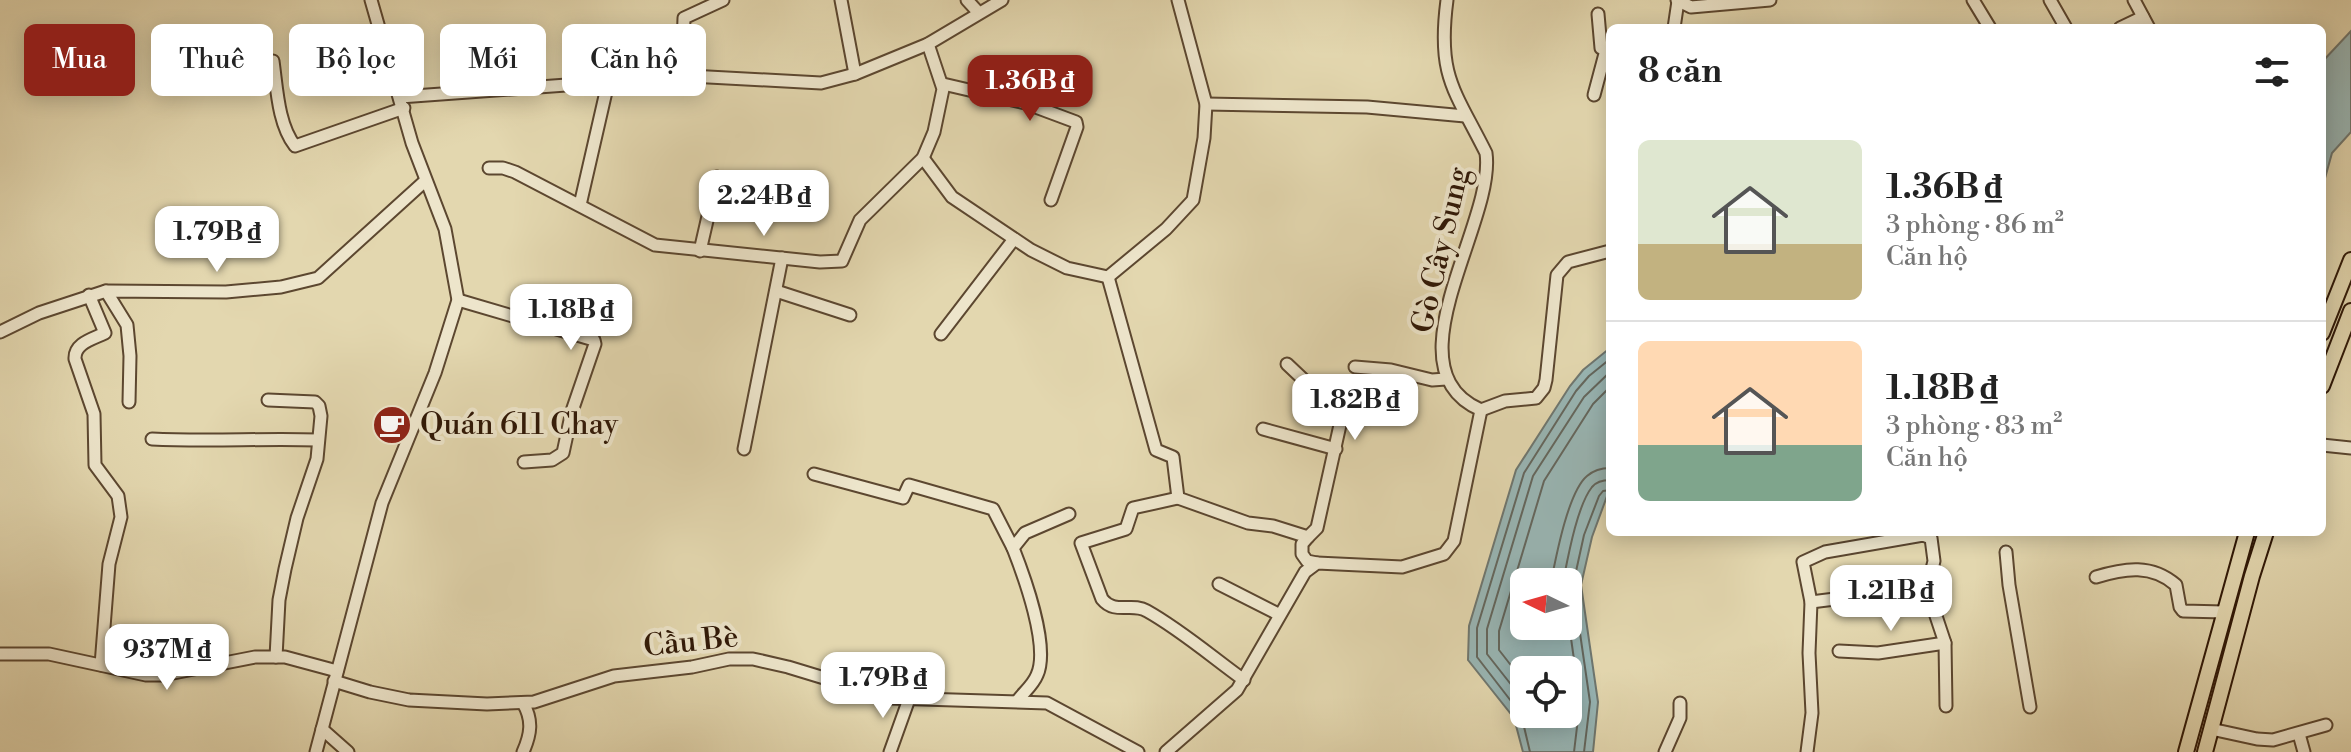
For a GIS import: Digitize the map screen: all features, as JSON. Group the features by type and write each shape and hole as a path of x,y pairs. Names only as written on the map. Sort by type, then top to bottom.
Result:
{"main road":[{"path":"2326,318 2351,260"},
{"path":"2326,378 2346,338 2351,311"},
{"path":"2186,752 2246,536"},
{"path":"2205,752 2265,536"}],"street":[{"path":"316,752 382,503 435,373 458,300 445,229 425,181 371,0"},
{"path":"684,24 684,18 723,0"},
{"path":"841,0 855,74"},
{"path":"967,0 978,12"},
{"path":"706,77 821,83 855,74 928,44 1002,0"},
{"path":"1108,277 1190,206 1203,146 1206,104 1178,0"},
{"name":"Gò Cây Sung","path":"1447,0 1443,53 1448,78 1486,153 1487,163 1479,207 1455,275 1446,320 1442,369 1460,399 1481,410"},
{"path":"1674,24 1677,1 1691,7 1770,0"},
{"path":"1973,0 1988,24"},
{"path":"2050,0 2064,24"},
{"path":"2134,0 2146,22"},
{"path":"1598,14 1601,48 1606,49"},
{"path":"489,168 515,172 655,245 842,261 860,220 923,158 939,116 943,84 928,44"},
{"path":"1594,95 1606,56"},
{"path":"273,61 282,117 288,137 295,146 402,102 562,87"},
{"path":"943,84 1025,103 1076,122 1051,200"},
{"path":"580,205 605,96"},
{"path":"1206,104 1367,107 1465,116"},
{"path":"923,158 952,197 1014,239 1067,268 1108,277"},
{"path":"700,251 717,177"},
{"path":"0,332 39,313 106,291 226,292 281,287 318,278 425,181"},
{"path":"941,334 1014,239"},
{"path":"1287,364 1342,416 1317,528 1302,544 1302,554 1307,561 1394,568 1444,554 1454,541 1463,485 1481,410 1505,401 1536,398 1540,394 1546,380 1557,275 1568,262 1606,252"},
{"path":"744,449 782,258"},
{"path":"1108,277 1156,450 1173,457 1178,498"},
{"path":"106,291 127,325 129,402"},
{"path":"776,291 850,315"},
{"path":"89,295 105,333 81,345 75,359 94,414 95,465 118,496 121,517 109,564 101,665"},
{"path":"458,300 594,340 572,411 563,453 552,460 524,462"},
{"path":"1355,367 1391,370 1432,380 1446,379"},
{"path":"268,400 315,402 320,411 317,459 297,518 279,600 276,657"},
{"path":"1263,429 1336,449"},
{"path":"152,439 318,440"},
{"path":"2326,445 2351,448"},
{"path":"814,474 903,498 909,485 993,509 1027,584 1040,646 1041,660 1036,679 1018,700"},
{"path":"1244,680 1142,608 1118,609 1107,605 1081,543 1126,529 1133,508 1178,498 1248,523 1273,526 1308,537"},
{"path":"1013,548 1025,533 1069,514"},
{"path":"1807,752 1812,713 1809,653 1811,602 1803,562 1825,552 1917,536"},
{"path":"1926,536 1931,538 1934,561 1929,595 1945,643 1946,706"},
{"path":"2006,552 2030,707"},
{"path":"1166,752 1228,701 1244,680 1278,614 1305,572 1317,563"},
{"path":"2096,577 2130,568 2147,570 2168,578 2176,585 2183,611 2224,612"},
{"path":"1219,584 1278,614"},
{"path":"1811,602 1835,599"},
{"path":"1839,651 1878,653 1945,643"},
{"name":"Cầu Bè","path":"0,654 49,654 146,675 163,675 255,657 276,657 335,676 370,692 409,700 474,704 550,699 614,676 753,659 875,695 909,699 1018,700 1055,706 1138,752"},
{"path":"890,752 909,699"},
{"path":"523,703 530,728 523,752"},
{"path":"1665,752 1680,718 1680,703"},
{"path":"2211,729 2264,740 2326,725"},
{"path":"322,729 348,752"},
{"path":"2299,734 2304,752"}],"water":[{"path":"2351,31 2351,132 2332,153 2326,175 2326,58"},
{"path":"1606,351 1606,499 1592,537 1582,581 1582,568 1510,568 1510,640 1582,640 1582,592 1598,702 1593,752 1523,752 1517,728 1582,728 1582,656 1510,656 1510,713 1468,660 1469,626 1516,470 1570,386 1583,370"}],"place":[{"name":"Quán 611 Chay","path":"392,425"}]}
